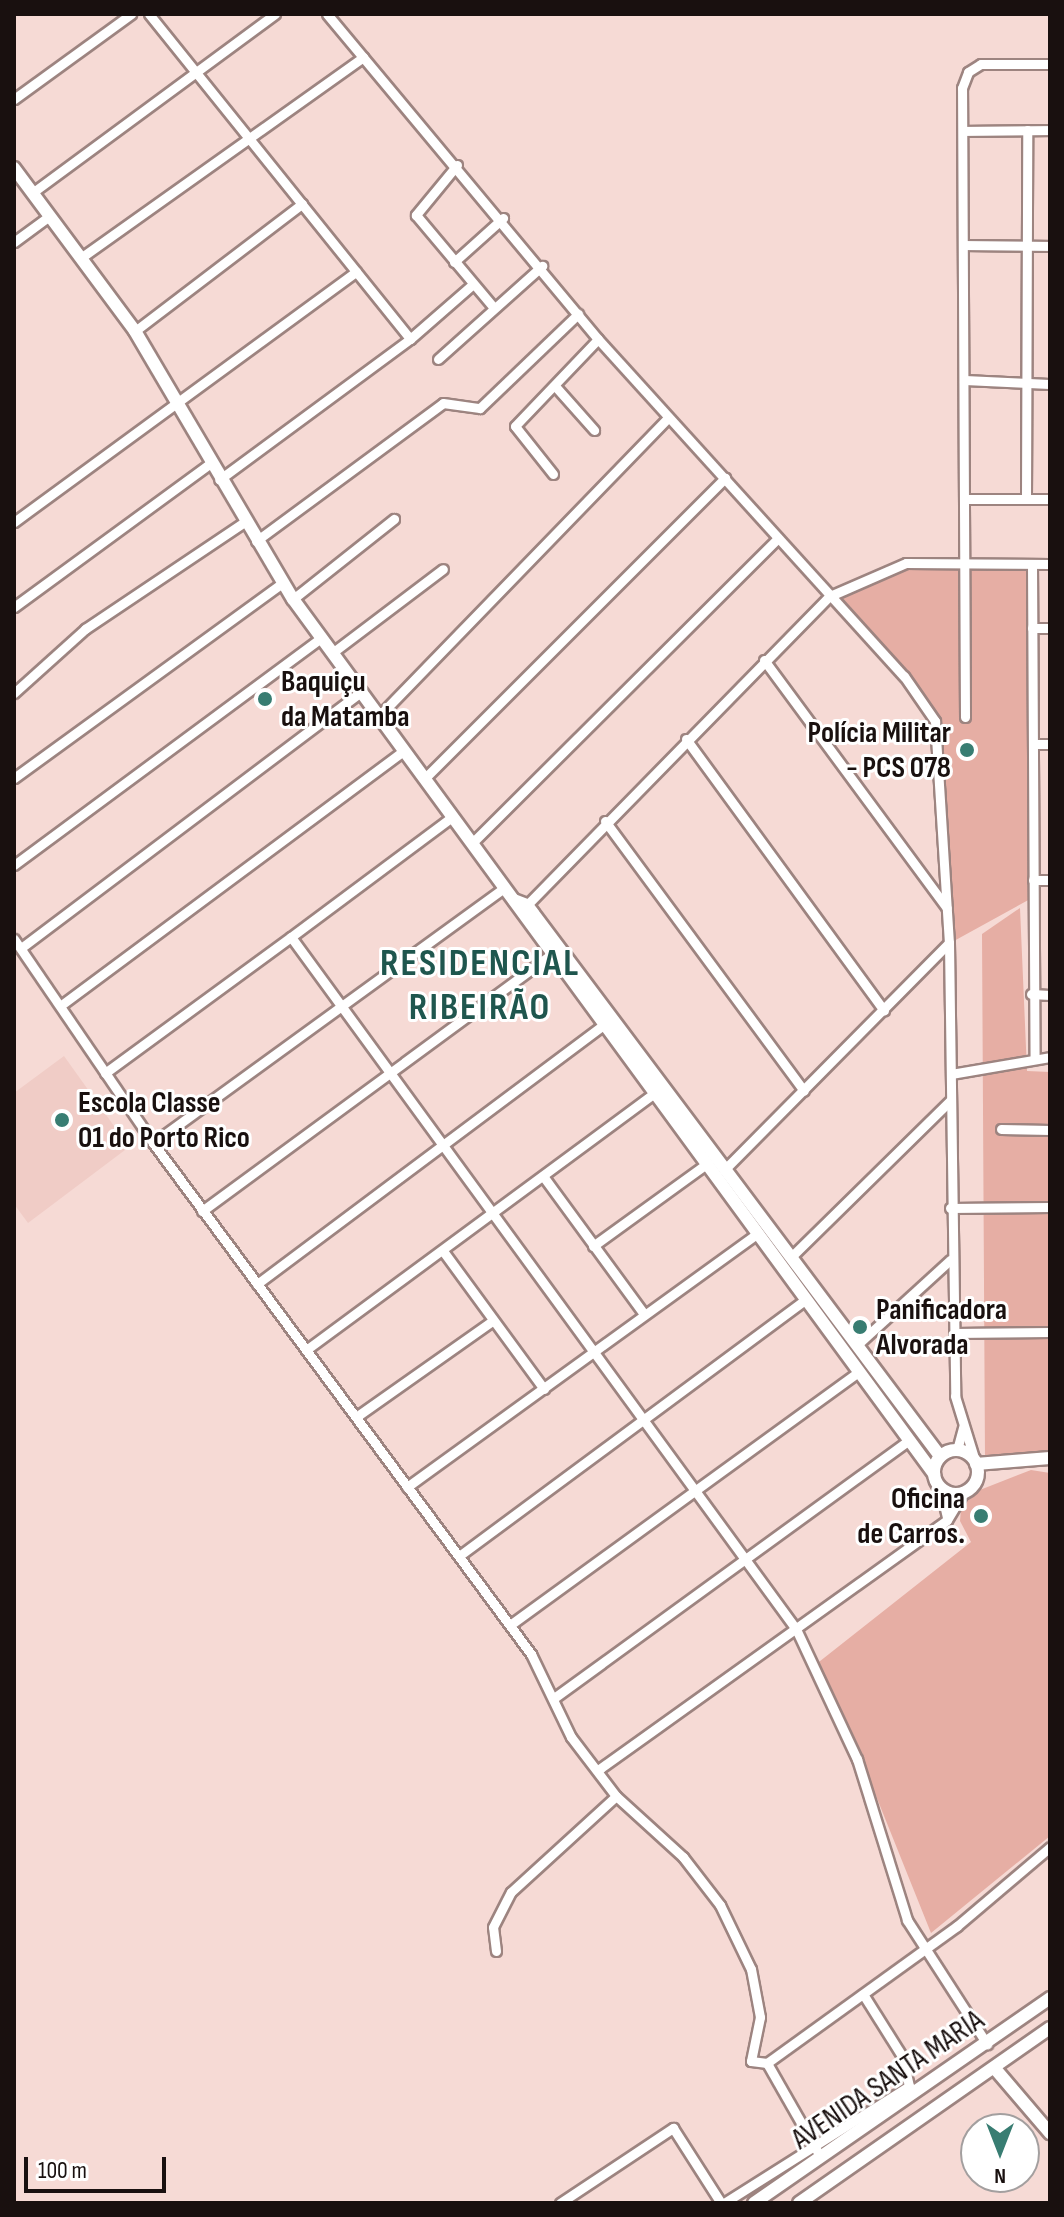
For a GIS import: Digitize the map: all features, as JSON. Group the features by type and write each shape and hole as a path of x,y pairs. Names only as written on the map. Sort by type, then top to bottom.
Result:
{"street":[{"path":"14,99 131,14"},
{"path":"149,14 410,339"},
{"path":"32,193 275,14"},
{"path":"327,14 503,218 598,339 830,596 935,721 949,943 950,1260 963,1427 976,1462 975,1482"},
{"path":"82,257 363,57"},
{"path":"965,717 968,499 963,131 968,72 992,63 1050,64"},
{"path":"1026,499 1027,130"},
{"path":"963,131 1050,130"},
{"path":"457,165 415,212 494,308"},
{"path":"14,168 135,331 180,405 244,522 282,583 360,693 504,888 791,1257 940,1456"},
{"path":"135,331 302,204"},
{"path":"14,242 48,217"},
{"path":"454,262 503,218"},
{"path":"966,245 1050,246"},
{"path":"438,359 542,266"},
{"path":"14,522 180,405 356,272"},
{"path":"219,480 410,339 472,285"},
{"path":"256,541 443,403 480,408 578,314"},
{"path":"553,474 514,429 598,339"},
{"path":"964,380 1050,384"},
{"path":"555,386 594,430"},
{"path":"378,717 668,418"},
{"path":"14,607 211,463"},
{"path":"424,779 725,478"},
{"path":"968,499 1050,499"},
{"path":"293,599 394,519"},
{"path":"14,693 85,629 244,522"},
{"path":"472,843 778,538"},
{"path":"520,906 830,596 885,568 966,563 1050,564"},
{"path":"1032,564 1031,994 1035,1056"},
{"path":"332,653 443,569"},
{"path":"14,778 282,583"},
{"path":"1032,628 1050,628"},
{"path":"14,865 321,638"},
{"path":"764,660 947,908"},
{"path":"21,948 360,693"},
{"path":"686,739 884,1011"},
{"path":"1033,744 1050,744"},
{"path":"64,1003 403,751"},
{"path":"105,1073 452,817"},
{"path":"605,821 804,1091"},
{"path":"1033,880 1050,880"},
{"path":"153,1143 504,888"},
{"path":"520,906 602,1026 906,1442 934,1474 947,1520"},
{"path":"291,937 796,1629 831,1693 899,1903 925,1951 987,2044"},
{"path":"14,939 64,1003 105,1073 202,1211 510,1625 616,1796 683,1857 741,1937 760,2017 751,2061 767,2063 925,1951 1050,1847"},
{"path":"724,1170 949,943"},
{"path":"202,1211 392,1076 551,955"},
{"path":"1031,994 1050,995"},
{"path":"257,1284 602,1026"},
{"path":"951,1074 1010,1070 1035,1056 1050,1057"},
{"path":"306,1350 653,1094"},
{"path":"791,1257 951,1100"},
{"path":"1001,1129 1050,1130"},
{"path":"593,1246 705,1165"},
{"path":"543,1176 644,1314"},
{"path":"950,1208 1050,1207"},
{"path":"407,1487 756,1234"},
{"path":"443,1251 544,1389"},
{"path":"857,1345 950,1260"},
{"path":"459,1556 805,1300"},
{"path":"356,1417 492,1321"},
{"path":"954,1333 1050,1332"},
{"path":"510,1625 856,1374"},
{"path":"957,1450 963,1427"},
{"path":"554,1698 906,1442"},
{"path":"940,1456 957,1450"},
{"path":"957,1450 976,1462 1050,1458"},
{"path":"934,1474 940,1456"},
{"path":"598,1770 947,1520 963,1493 975,1482 1016,1462"},
{"path":"940,1487 963,1493"},
{"path":"496,1951 493,1927 511,1892 616,1796"},
{"path":"560,2203 673,2128 723,2203 757,2175 818,2152 909,2086 902,2056 863,1994"},
{"name":"AVENIDA SANTA MARIA","path":"754,2203 818,2152 987,2044 1050,1998"},
{"name":"AVENIDA SANTA MARIA","path":"802,2202 997,2071 1050,2028"},
{"path":"1011,2060 1014,2084"},
{"path":"767,2063 818,2152"},
{"path":"997,2071 1014,2084 1050,2133"}],"shaded area":[{"path":"908,564 1032,564 1032,898 943,947 933,720 830,596"},
{"path":"1020,908 1027,1071 1050,1072 1050,1452 985,1459 982,934"},
{"name":"Escola Classe 01 do Porto Rico","path":"64,1056 129,1147 28,1223 14,1204 14,1093"},
{"path":"1031,1470 1050,1473 1050,1836 931,1933 860,1756 810,1669 971,1542 960,1521 962,1497"}],"place":[{"name":"Baquiçu da Matamba","path":"265,699"},
{"name":"Polícia Militar - PCS 078","path":"967,750"},
{"name":"Escola Classe 01 do Porto Rico","path":"62,1120"},
{"name":"Panificadora Alvorada","path":"860,1327"},
{"name":"Oficina de Carros.","path":"981,1516"}],"district":[{"name":"RESIDENCIAL RIBEIRÃO","path":"480,986"}]}
